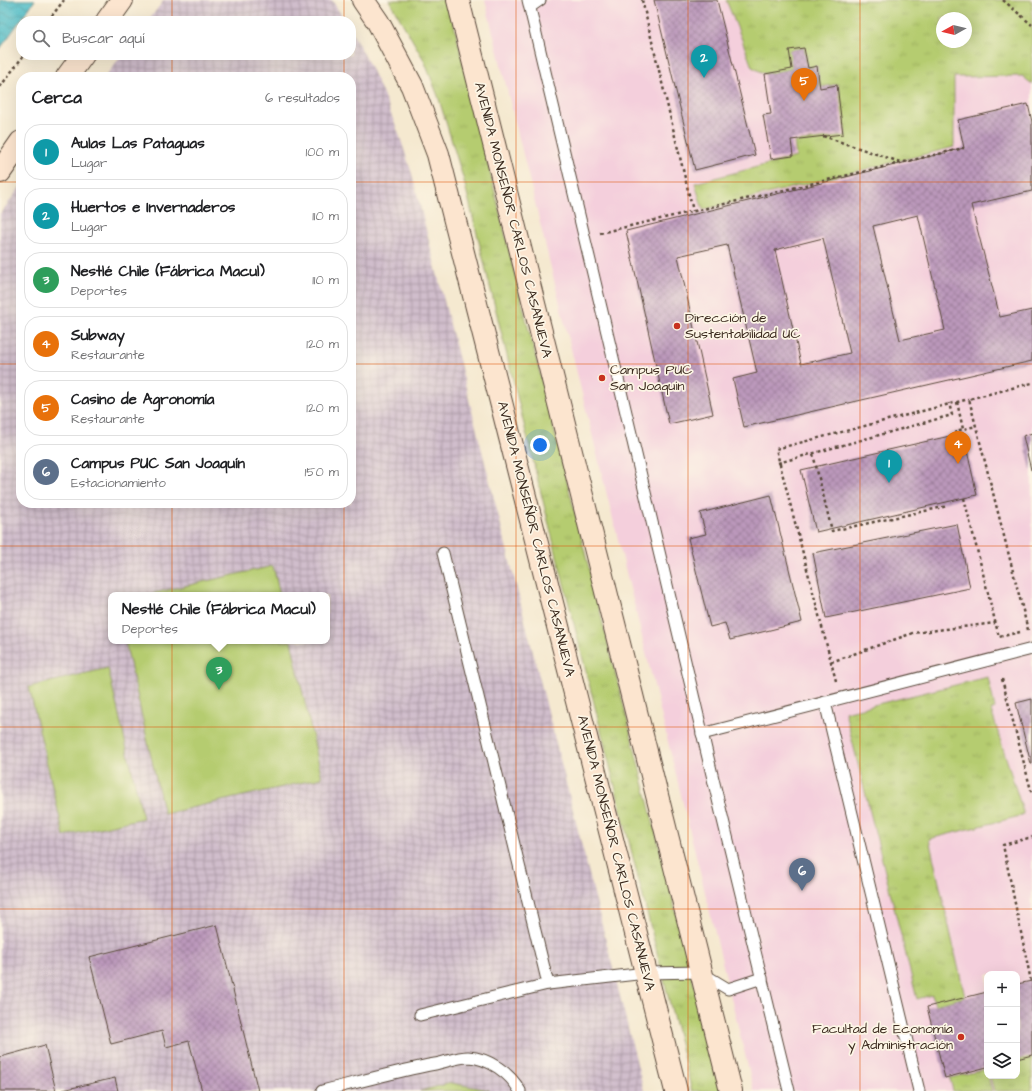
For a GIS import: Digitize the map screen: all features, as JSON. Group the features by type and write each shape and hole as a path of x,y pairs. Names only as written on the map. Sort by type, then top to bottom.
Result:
{"main road":[{"path":"111,16 122,0"},
{"name":"AVENIDA MONSEÑOR CARLOS CASANUEVA","path":"362,0 378,22 412,86 438,154 676,1091"},
{"name":"AVENIDA MONSEÑOR CARLOS CASANUEVA","path":"458,0 731,1091"},
{"path":"71,72 79,60"},
{"path":"0,172 16,149"}],"lane":[{"path":"540,0 529,4 702,734 789,1091"},
{"path":"443,553 548,984"},
{"path":"702,734 1032,649"},
{"path":"825,702 919,1091"},
{"path":"420,1015 548,984 646,973 700,972 728,988 762,978"},
{"path":"322,1091 417,1067 467,1057 478,1059 499,1068 520,1091"}],"path":[{"path":"52,16 64,0"},
{"path":"642,0 693,211"},
{"path":"1003,0 1032,26"},
{"path":"0,87 20,60"},
{"path":"823,136 901,163"},
{"path":"584,237 964,148"},
{"path":"840,698 778,463 776,449 949,403 1032,383"},
{"path":"969,399 1028,630"},
{"path":"957,402 964,429"},
{"path":"778,463 952,415 949,403"},
{"path":"957,434 956,431 976,426"},
{"path":"813,454 832,531 948,506"},
{"path":"964,498 999,637 1032,629"},
{"path":"831,662 913,633 995,623"},
{"path":"1002,679 1032,794"},
{"path":"1032,837 1003,845 1032,981"}],"shaded area":[{"path":"164,0 332,0 342,16 152,16"},
{"path":"485,0 1032,0 1032,1091 754,1091"},
{"path":"356,40 365,56 383,94 399,134 412,174 644,1091 0,1091 0,214 16,193 16,508 356,508 356,72 109,72 118,60 356,60"}],"green space":[{"path":"389,0 448,0 520,295 721,1091 692,1091 464,181 438,96 424,60"},
{"path":"726,0 1032,0 1032,84 1022,76 954,77 954,147 703,210 695,183 796,157 794,142 846,136 838,84 820,87 817,67 808,68 804,48 790,50 792,69 765,74 752,67"},
{"path":"273,566 279,592 158,592"},
{"path":"126,644 292,644 322,778 164,814"},
{"path":"108,668 143,818 64,836 29,687"},
{"path":"988,677 995,708 991,710 1024,815 929,839 965,997 935,1005 932,995 917,999 845,712"},
{"path":"1032,1057 1032,1091 994,1091 991,1079 1020,1079 1020,1059"},
{"path":"984,1070 984,1079 989,1079 992,1091 953,1091 950,1078"},
{"path":"451,1083 489,1090 490,1091 420,1091"}],"water":[{"path":"0,0 35,0 24,16 16,16 16,27 0,49"}],"building":[{"path":"654,0 717,0 755,155 695,170"},
{"path":"804,48 808,68 817,66 820,88 837,85 843,134 791,140 793,156 771,159 763,115 771,114 765,74 792,69 789,50"},
{"path":"1028,104 1032,122 1032,191 971,205 1000,317 1032,310 1032,361 744,427 733,379 757,373 727,245 678,256 713,414 669,424 626,231 964,148 958,120","holes":["918,215 945,330 900,340 873,226","823,238 850,353 801,364 775,250"]},
{"path":"963,433 977,495 816,532 801,470"},
{"path":"1032,433 1032,470 1031,470 1023,436"},
{"path":"771,495 802,622 730,640 725,623 710,627 688,538 706,534 700,513"},
{"path":"957,524 970,588 826,618 813,553"},
{"path":"1032,699 1032,764 1031,764 1016,703"},
{"path":"217,925 258,1091 202,1091 189,1041 166,1047 162,1031 111,1044 89,957"},
{"path":"1032,981 1032,1055 1020,1058 1020,1007 1020,983"},
{"name":"Facultad de Economía y Administración","path":"984,993 984,1068 945,1078 927,1007"},
{"path":"45,1045 56,1091 0,1091 0,1057"},
{"path":"115,1078 118,1091 63,1090"}],"place":[{"name":"Huertos e Invernaderos","path":"704,78"},
{"name":"Casino de Agronomía","path":"804,101"},
{"name":"Dirección de Sustentabilidad UC","path":"677,326"},
{"name":"Campus PUC San Joaquin","path":"602,378"},
{"name":"Subway","path":"958,464"},
{"name":"Aulas Las Pataguas","path":"889,483"},
{"name":"Nestlé Chile (Fábrica Macul)","path":"219,690"},
{"name":"Campus PUC San Joaquín","path":"802,891"},
{"name":"Facultad de Economía y Administración","path":"961,1037"}]}
